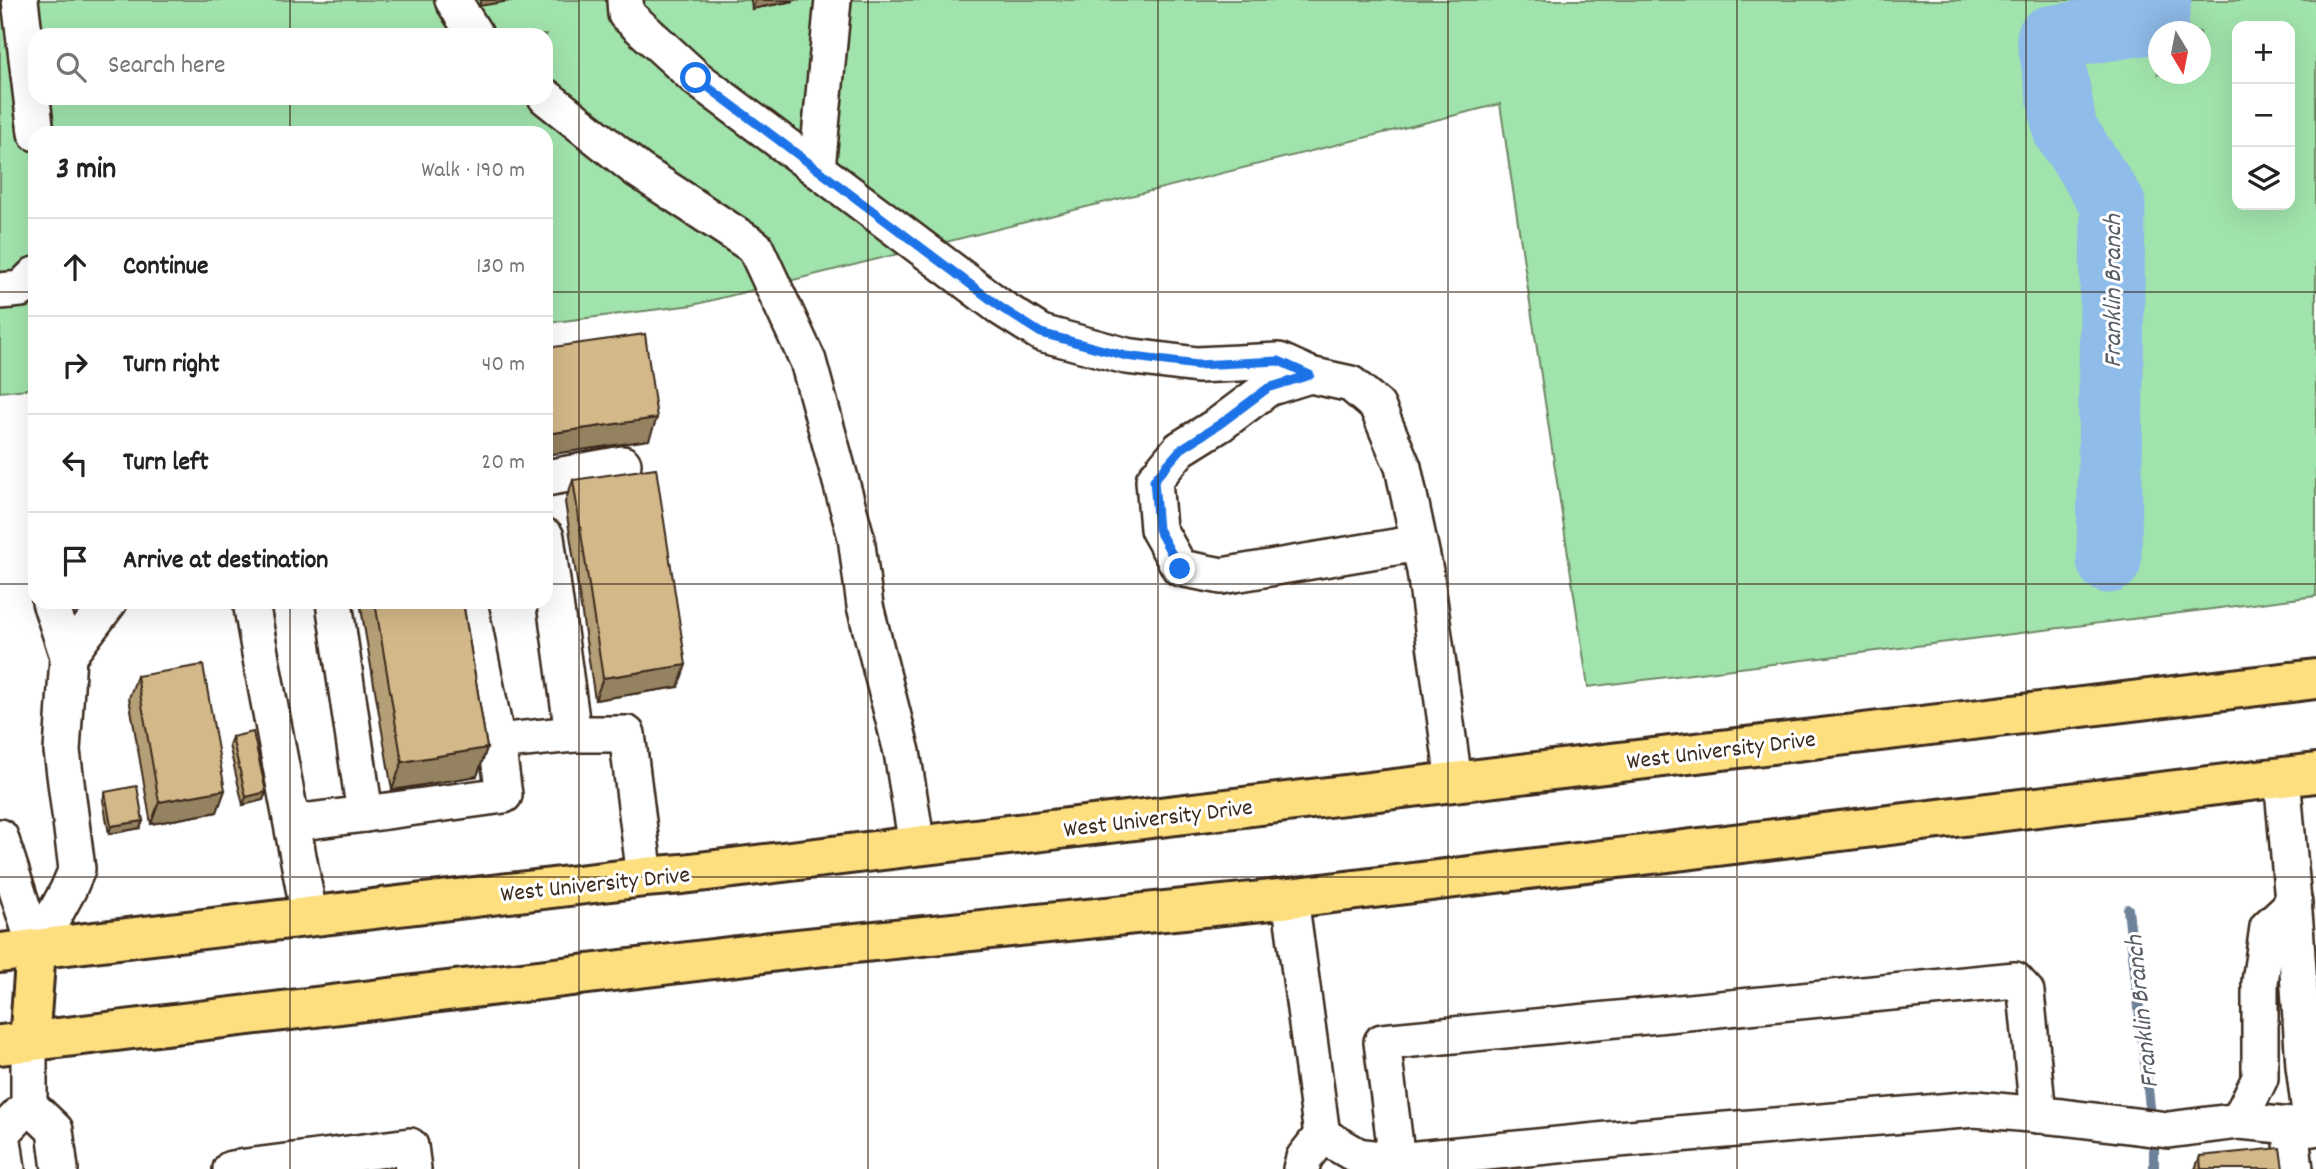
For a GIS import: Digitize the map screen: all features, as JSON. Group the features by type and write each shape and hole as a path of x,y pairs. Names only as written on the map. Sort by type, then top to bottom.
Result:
{"highway":[{"name":"West University Drive","path":"18,951 2316,679"},
{"path":"18,951 15,1043 787,950 1290,898 2299,775"}],"lane":[{"path":"20,0 28,66"},
{"path":"453,0 471,28"},
{"path":"625,0 626,14 696,78 1003,309 1041,333 1126,356 1197,365 1279,361 1310,375 1352,384 1377,406 1403,467 1425,571 1454,781"},
{"path":"817,169 832,0"},
{"path":"553,103 638,170 755,247 808,361 856,537 865,606 902,752 917,846"},
{"path":"33,105 35,126"},
{"path":"0,291 21,289 28,282"},
{"path":"1310,375 1268,388 1181,449 1154,480 1158,529 1180,569 1222,576 1419,543"},
{"path":"553,477 623,464"},
{"path":"553,588 573,734"},
{"path":"18,951 68,890 77,869 62,751 68,656 52,609"},
{"path":"68,656 104,609"},
{"path":"252,609 273,734 293,823 309,915"},
{"path":"335,609 365,814"},
{"path":"293,823 504,795 497,742 470,609"},
{"path":"497,742 573,734 627,734 645,877"},
{"path":"2295,1169 2306,1127 2304,1066 2309,1034 2306,944 2294,903 2299,775"},
{"path":"0,837 18,951"},
{"path":"1290,898 1322,1135 1304,1158 1301,1169"},
{"path":"2239,1121 2260,1077 2260,982 2267,927 2294,903"},
{"path":"1397,1161 1382,1042 2015,980 2026,992 2050,1116"},
{"path":"15,1043 29,1104 55,1130 60,1169"},
{"path":"6,1169 2,1133 29,1104"},
{"path":"1322,1135 1358,1156 1397,1161 1618,1139 1975,1110 2168,1130 2239,1121 2306,1127"},
{"path":"231,1169 410,1146 413,1169"}],"green space":[{"path":"0,0 2316,0 2316,596 1588,687 1500,104 693,305 553,322 553,126 28,126 28,389 0,392"}],"building":[{"path":"645,334 657,418 553,433 553,347"},
{"path":"656,468 686,665 603,678 573,480"},
{"path":"376,609 464,609 487,748 402,762"},
{"path":"203,665 225,790 159,802 137,676"},
{"path":"253,732 266,792 246,797 232,737"},
{"path":"137,786 143,821 111,826 105,792"},
{"path":"2280,1148 2283,1169 2201,1169 2200,1156"}],"waterway":[{"name":"Franklin Branch","path":"2109,561 2113,204 2065,130 2049,38 2156,21 2159,0"},
{"name":"Franklin Branch","path":"2128,909 2151,1116"},
{"name":"Franklin Branch","path":"2154,1148 2154,1169"}],"route":[{"path":"696,78 1003,309 1041,333 1126,356 1197,365 1279,361 1310,375 1268,388 1181,449 1154,480 1158,529 1180,569"}]}
